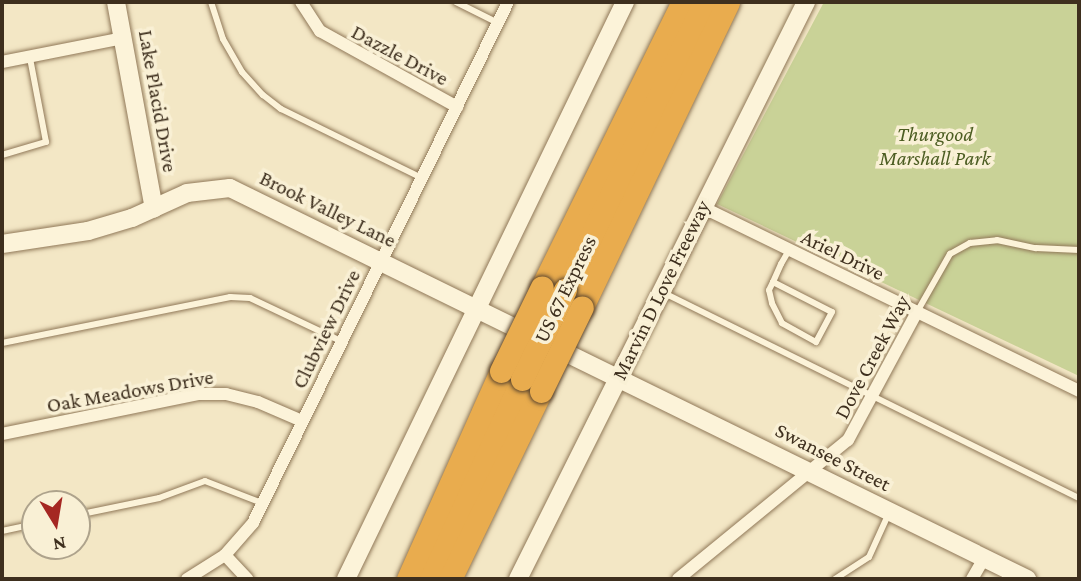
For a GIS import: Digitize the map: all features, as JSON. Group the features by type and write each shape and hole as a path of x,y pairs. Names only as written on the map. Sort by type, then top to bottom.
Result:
{"highway":[{"path":"450,579 521,380 542,287 683,2"},
{"name":"US 67 Express","path":"431,579 521,380 705,2"},
{"path":"408,579 521,380 582,307 728,2"}],"street":[{"name":"Lake Placid Drive","path":"116,2 154,209"},
{"name":"Dazzle Drive","path":"301,2 320,31 457,107"},
{"name":"Clubview Drive","path":"225,555 264,503 380,260 508,2"},
{"path":"346,579 475,306 625,2"},
{"name":"Marvin D Love Freeway","path":"517,579 806,2"},
{"path":"2,62 123,38"},
{"name":"Brook Valley Lane","path":"2,244 88,231 154,209 200,189 230,188 618,377"},
{"name":"Ariel Drive","path":"702,208 1079,391"},
{"name":"Dove Creek Way","path":"678,579 848,440 874,398 917,313"},
{"name":"Swansee Street","path":"618,377 1027,579"},
{"name":"Oak Meadows Drive","path":"2,434 198,394 226,394 258,402 302,421"},
{"path":"187,579 225,555 247,579"},
{"path":"972,579 984,558"}],"lane":[{"path":"211,2 223,39 242,72 262,95 281,109 422,178"},
{"path":"456,2 498,23"},
{"path":"2,155 46,142 30,58"},
{"name":"Dove Creek Way","path":"917,313 950,254 970,243 997,240 1079,250"},
{"path":"773,282 832,312 816,342 782,323 769,290 773,282 789,250"},
{"path":"660,292 1079,498"},
{"path":"2,343 230,297 250,298 341,341"},
{"path":"91,512 159,498 205,481 264,503"},
{"path":"835,579 869,557 890,511"},
{"path":"2,531 21,527"}],"green space":[{"name":"Thurgood Marshall Park","path":"824,2 1079,2 1079,376 717,204"}]}
